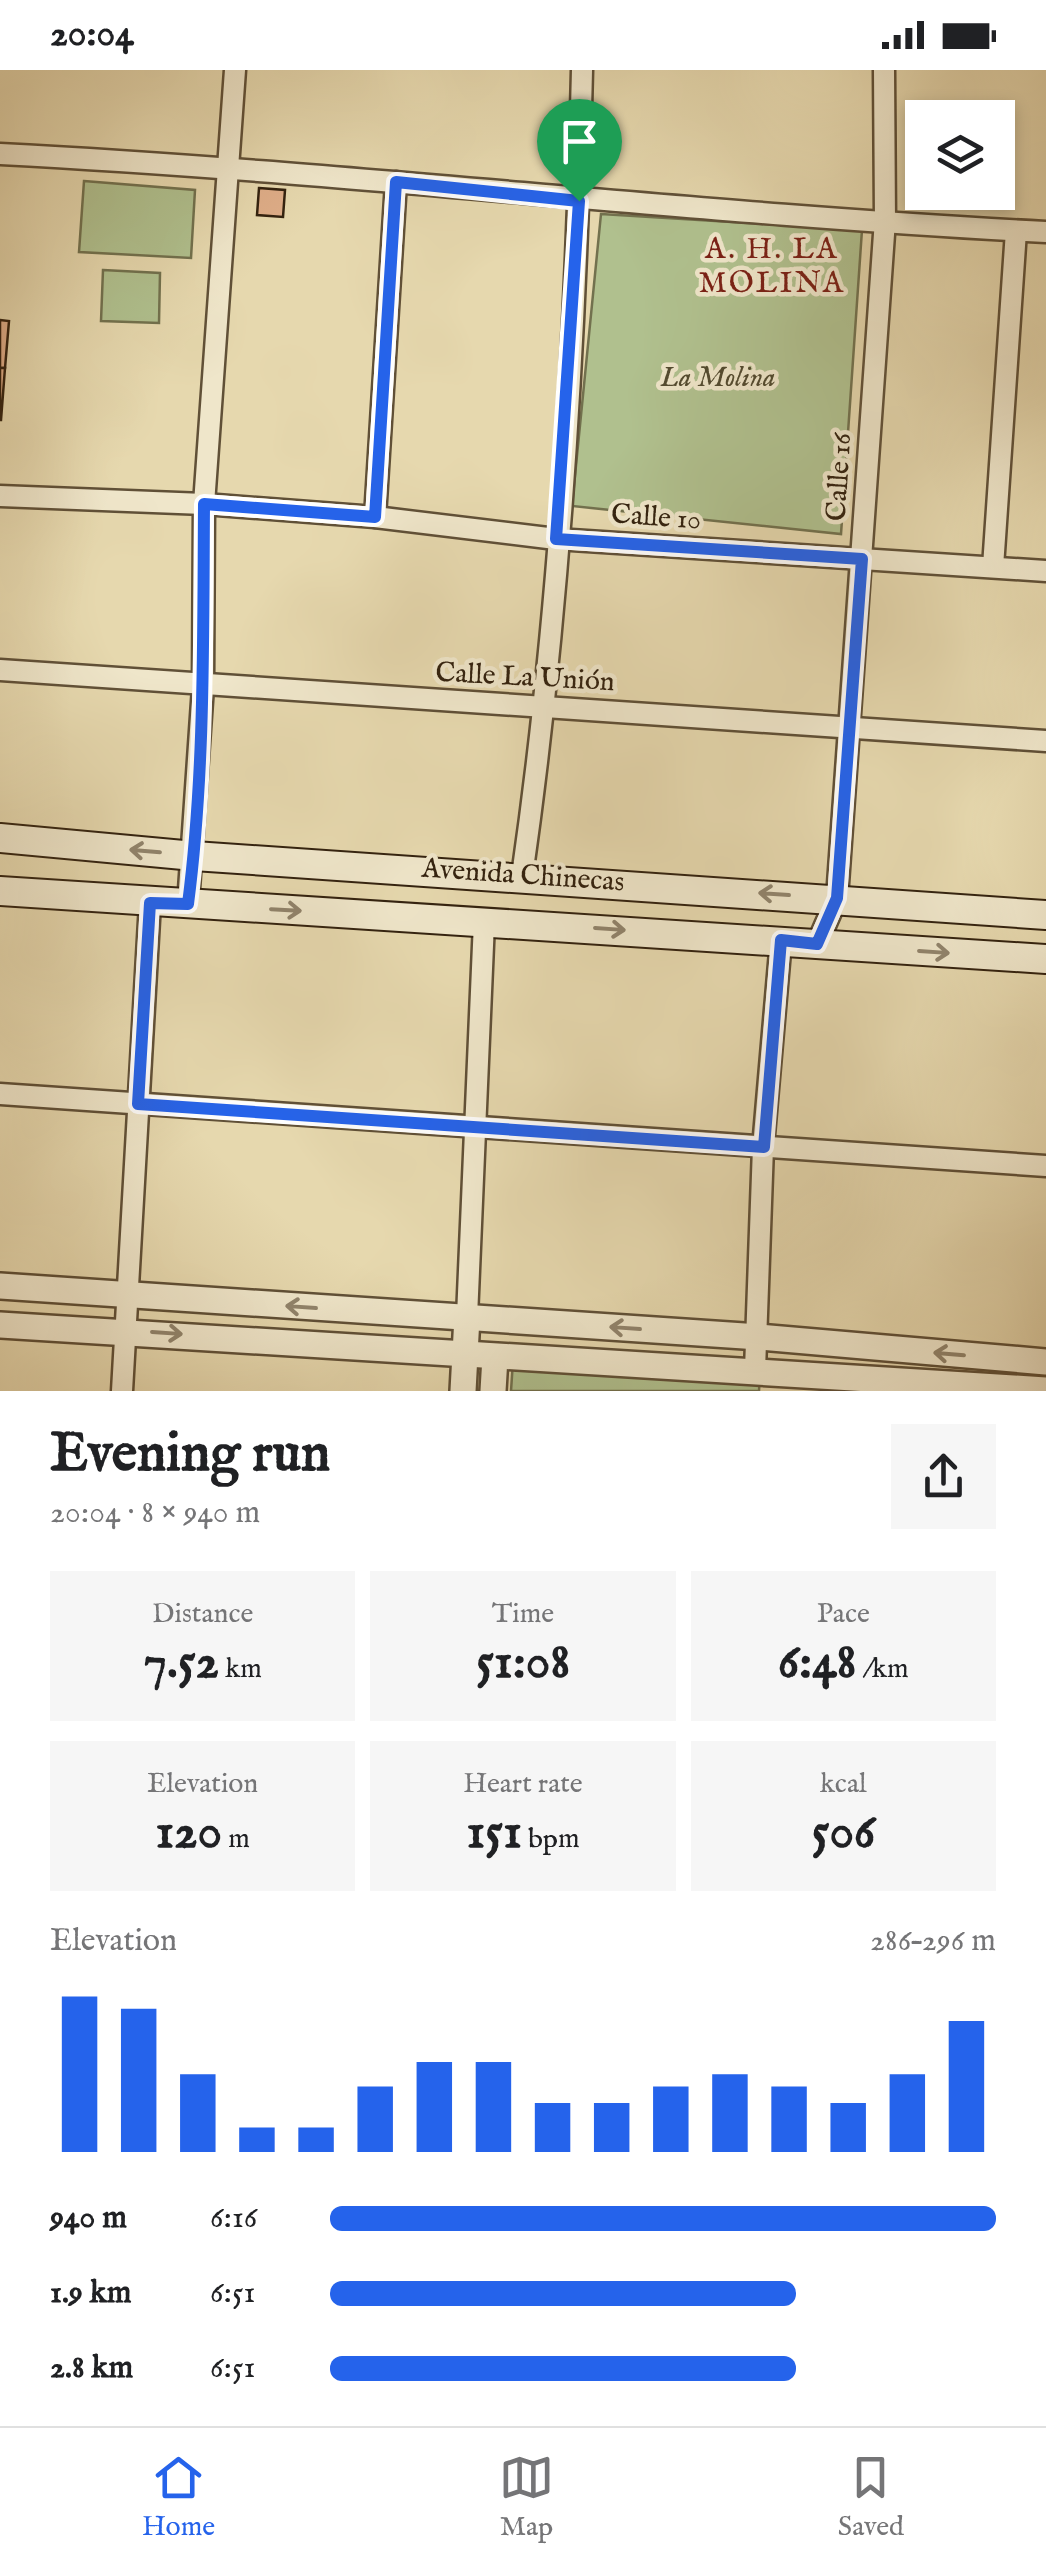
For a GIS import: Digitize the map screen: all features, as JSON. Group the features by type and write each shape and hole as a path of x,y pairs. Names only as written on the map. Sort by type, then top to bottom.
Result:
{"main road":[{"name":"Avenida Chinecas","path":"0,838 194,856 1046,915"},
{"name":"Avenida Chinecas","path":"0,891 1046,959"}],"street":[{"path":"188,904 203,687 204,504 235,70"},
{"path":"522,876 546,707 579,201 582,70"},
{"name":"Calle 16","path":"817,944 837,898 846,726 862,559 885,220 884,70"},
{"path":"0,154 226,166 579,201 1046,232"},
{"path":"375,517 396,182"},
{"path":"993,567 1016,231"},
{"name":"Calle 10","path":"0,496 204,504 375,517 556,539 1046,570"},
{"name":"Calle La Unión","path":"0,670 203,687 1046,741"},
{"path":"122,1391 150,903"},
{"path":"463,1391 484,922"},
{"path":"755,1370 764,1147 781,940"},
{"path":"0,1094 1046,1166"},
{"path":"0,1286 759,1337 1046,1362"},
{"path":"0,1324 755,1370 785,1382 1046,1390"},
{"path":"494,1391 495,1356"}],"green space":[{"path":"84,181 195,190 191,258 79,252"},
{"name":"La Molina","path":"601,214 862,230 841,534 572,506"},
{"path":"103,270 160,273 159,323 101,321"},
{"path":"513,1361 760,1372 759,1391 511,1391"}],"building":[{"path":"259,188 285,190 283,217 257,215"},
{"path":"0,320 9,321 5,368 0,368"},
{"path":"0,368 5,368 1,420 0,420"}],"district":[{"name":"A. H. LA MOLINA","path":"772,267"}],"route":[{"path":"396,182 579,201 556,539 862,559 846,726 837,898 817,944 781,940 764,1147 138,1104 150,903 188,904 194,856 203,687 204,504 375,517 396,182"}]}
